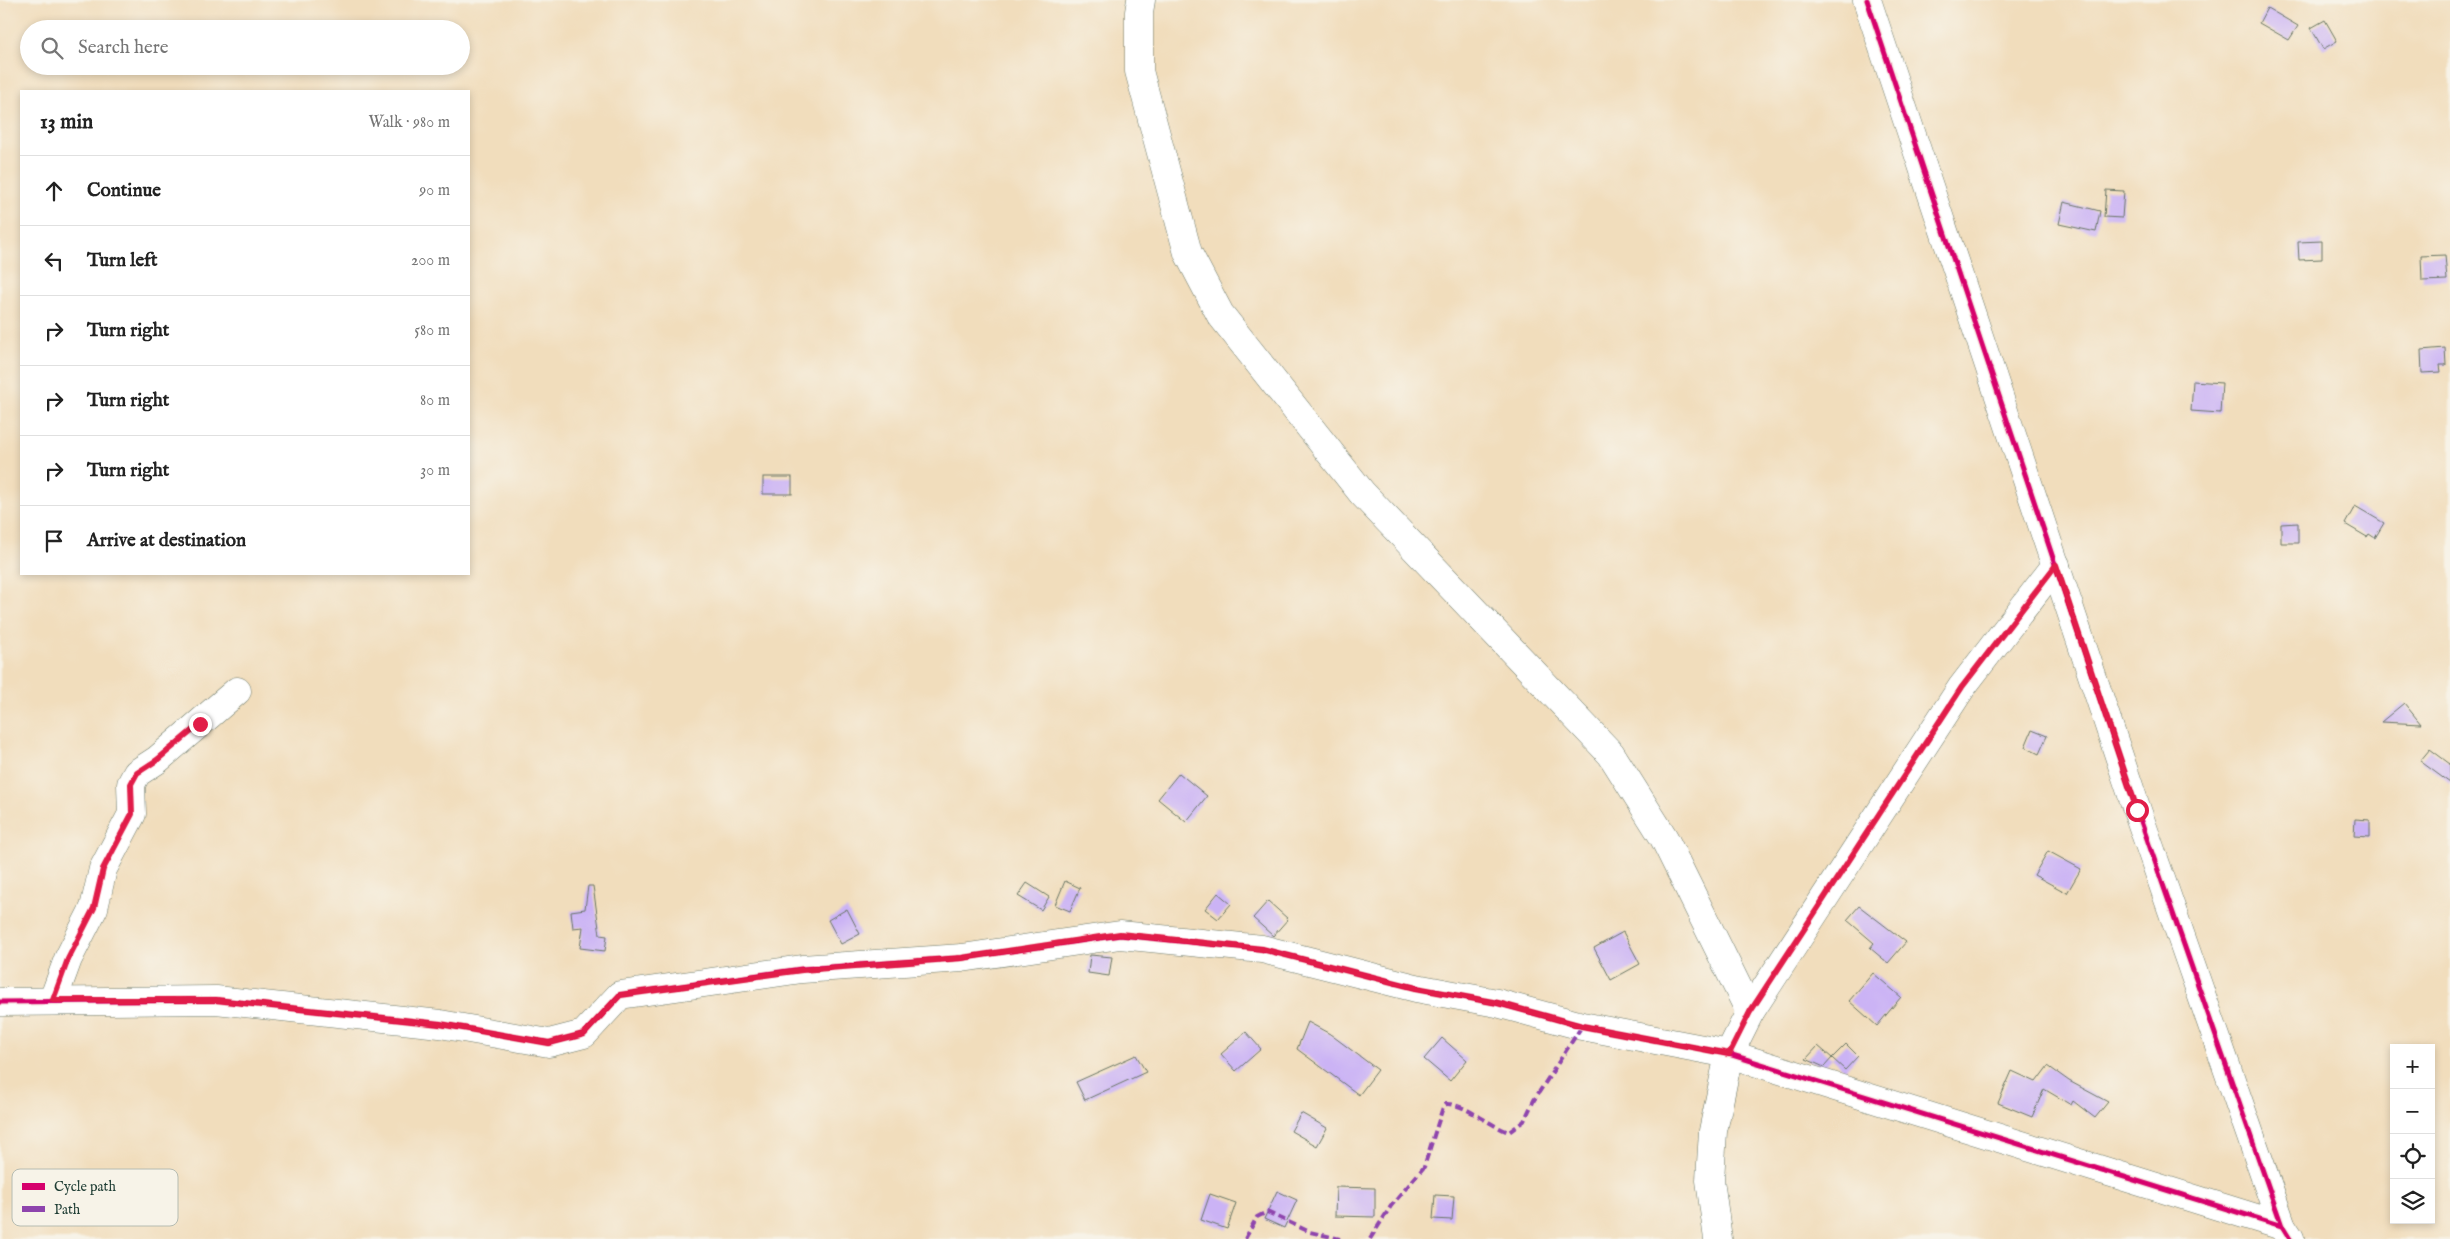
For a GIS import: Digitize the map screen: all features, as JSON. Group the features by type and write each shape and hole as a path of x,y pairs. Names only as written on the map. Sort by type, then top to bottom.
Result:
{"street":[{"path":"1142,0 1139,12 1139,71 1188,253 1220,314 1362,493 1611,754 1664,838 1750,1012"},
{"path":"1867,0 2137,810 2286,1232"},
{"path":"1718,1239 1710,1180 1713,1131 1729,1054 1750,1012 1962,687 2056,565"},
{"path":"53,1000 68,959 94,908 103,869 132,814 131,784 137,773 157,760 237,691"},
{"path":"0,1002 53,1000 216,1000 440,1024 549,1043 584,1034 620,995 802,970 962,958 1120,934 1262,949 1416,988 1498,1003 1582,1026 1729,1054 2286,1232"}],"building":[{"path":"2267,8 2298,26 2289,40 2259,23"},
{"path":"2325,20 2337,41 2323,49 2311,28"},
{"path":"2106,190 2124,191 2122,218 2104,217"},
{"path":"2064,202 2100,211 2096,232 2059,224"},
{"path":"2322,241 2322,259 2299,260 2298,242"},
{"path":"2445,255 2447,280 2422,281 2421,256"},
{"path":"2445,348 2446,365 2440,365 2441,372 2422,373 2421,350"},
{"path":"2193,381 2222,383 2220,413 2191,411"},
{"path":"763,477 792,477 792,494 763,494"},
{"path":"2355,506 2384,523 2375,538 2369,534 2367,537 2345,524"},
{"path":"2298,523 2298,543 2281,543 2281,524"},
{"path":"2404,703 2421,724 2381,722"},
{"path":"2032,730 2047,736 2039,754 2025,747"},
{"path":"2430,749 2450,764 2450,783 2420,761"},
{"path":"1179,773 1207,796 1186,822 1158,799"},
{"path":"2355,819 2370,820 2370,837 2354,836"},
{"path":"2048,851 2081,869 2067,893 2034,875"},
{"path":"1065,881 1080,888 1070,911 1055,905"},
{"path":"1027,883 1049,897 1041,910 1018,896"},
{"path":"588,886 593,886 600,935 607,936 605,951 580,948 583,927 573,928 571,911 585,909"},
{"path":"1218,893 1231,904 1218,919 1205,909"},
{"path":"1268,901 1288,919 1273,936 1253,918"},
{"path":"1859,906 1906,942 1888,963 1870,948 1874,943 1847,920"},
{"path":"847,909 860,934 841,944 828,920"},
{"path":"1623,932 1640,964 1611,980 1594,948"},
{"path":"1090,955 1112,957 1109,976 1088,973"},
{"path":"1873,973 1901,997 1877,1026 1849,1001"},
{"path":"1308,1022 1330,1034 1378,1070 1359,1095 1297,1049"},
{"path":"1246,1032 1261,1049 1236,1071 1221,1054"},
{"path":"1442,1038 1467,1060 1450,1081 1424,1059"},
{"path":"1846,1044 1858,1056 1845,1070 1832,1058"},
{"path":"1818,1046 1832,1058 1824,1067 1806,1059"},
{"path":"1136,1055 1146,1072 1085,1100 1076,1082"},
{"path":"2048,1066 2069,1081 2108,1102 2095,1118 2073,1101 2071,1105 2044,1089 2032,1117 1998,1103 2012,1071 2036,1082"},
{"path":"1301,1113 1327,1128 1317,1146 1291,1131"},
{"path":"1336,1187 1375,1188 1375,1217 1335,1216"},
{"path":"1277,1191 1297,1200 1284,1228 1264,1219"},
{"path":"1210,1194 1236,1203 1227,1229 1201,1220"},
{"path":"1435,1195 1454,1196 1452,1220 1433,1219"}],"marked path":[{"path":"1370,1239 1391,1206 1424,1167 1443,1107 1446,1104 1461,1107 1509,1132 1524,1121 1534,1100 1582,1026"},
{"path":"1245,1239 1257,1217 1267,1212 1310,1232 1340,1239"}],"cycle path":[{"path":"1867,0 2137,810 2282,1226 2290,1239"},
{"path":"0,1002 216,1000 440,1024 549,1043 584,1034 620,995 802,969 962,958 1120,935 1262,949 1416,988 1497,1003 1582,1026 1729,1054 2282,1226"}],"route":[{"path":"200,724 157,760 137,773 131,784 132,814 103,869 94,908 68,959 53,1000 216,1000 440,1024 549,1043 584,1034 620,995 802,970 962,958 1120,934 1262,949 1416,988 1498,1003 1582,1026 1729,1054 1750,1012 1962,687 2056,565 2137,810"}]}
